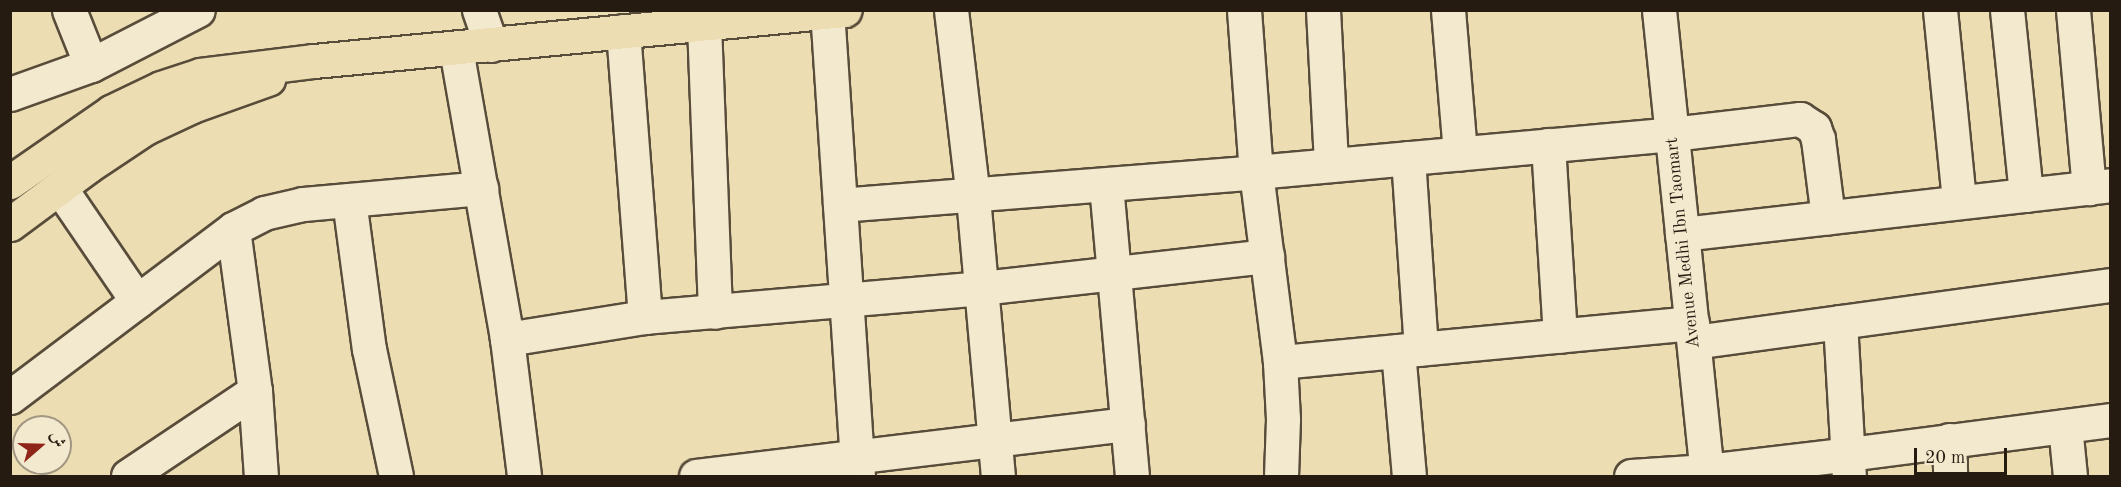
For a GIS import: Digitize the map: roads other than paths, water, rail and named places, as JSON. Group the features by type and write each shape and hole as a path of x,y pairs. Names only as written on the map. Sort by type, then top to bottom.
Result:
{"main road":[{"path":"10,182 111,112 161,88 200,75 314,61 833,11"},
{"path":"10,224 88,166 145,128 192,106 314,61"}],"street":[{"path":"69,10 91,65"},
{"path":"10,94 91,65 198,10"},
{"path":"479,10 491,45"},
{"path":"951,10 973,197 998,477"},
{"path":"1244,10 1256,172 1280,362 1283,419 1281,477"},
{"path":"1323,10 1331,165"},
{"path":"1448,10 1460,153"},
{"name":"Avenue Medhi Ibn Taomart","path":"1659,10 1707,474"},
{"path":"1940,10 1959,202"},
{"path":"2007,10 2026,195"},
{"path":"1682,234 2100,187 2073,10"},
{"path":"833,11 840,205 857,466"},
{"path":"704,24 716,312"},
{"path":"623,31 645,317"},
{"path":"456,49 507,339 524,477"},
{"path":"840,205 973,197 1256,172 1672,134 1800,119 1809,123 1818,139 1828,217"},
{"path":"1548,145 1560,336"},
{"path":"1408,158 1409,477"},
{"path":"1106,185 1132,477"},
{"path":"60,188 137,301"},
{"path":"10,398 232,229 264,213 303,204 481,188"},
{"path":"349,200 369,349 396,477"},
{"path":"232,229 255,391 261,477"},
{"path":"507,339 645,317 981,288 1267,256"},
{"path":"1280,362 1560,336 1693,333 1840,322 2110,290"},
{"path":"1840,322 1849,465"},
{"path":"129,477 255,391"},
{"path":"1631,477 1849,465 1948,440 2110,420"},
{"path":"709,476 857,466 994,440 1128,424"},
{"path":"2065,426 2070,477"},
{"path":"1948,440 1950,477"}]}
